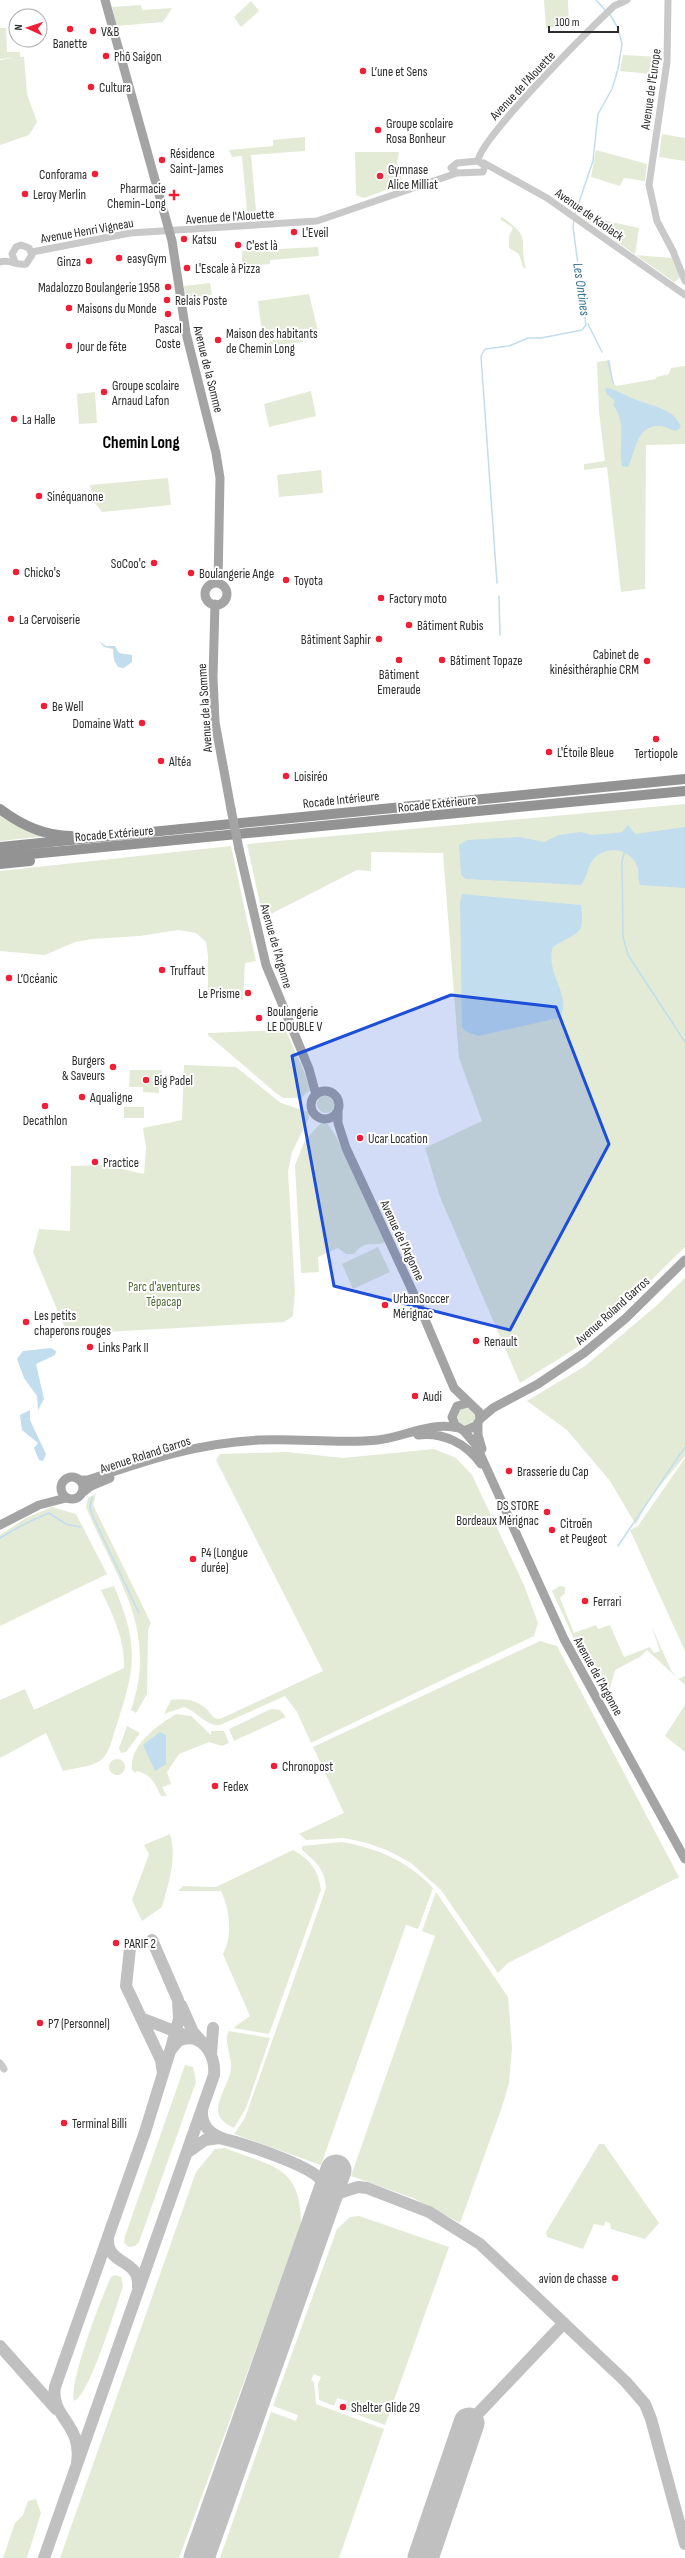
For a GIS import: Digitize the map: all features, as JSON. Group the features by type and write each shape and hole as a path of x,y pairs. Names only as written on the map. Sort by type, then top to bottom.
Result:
{"highway":[{"name":"Rocade Intérieure","path":"0,847 84,840 223,824 685,779"},
{"name":"Rocade Extérieure","path":"0,857 685,791"},
{"path":"0,809 22,824 43,833 73,836 84,840"},
{"path":"0,864 80,854 94,848"}],"main road":[{"name":"Avenue de la Somme","path":"105,0 170,232 185,328 216,453 220,478 218,583"},
{"path":"218,583 225,589 227,595 222,603 215,604 208,600 206,592 209,586 218,583"},
{"name":"Avenue de la Somme","path":"215,604 213,677 215,722 239,848"},
{"name":"Avenue de l'Argonne","path":"239,848 266,965 309,1069 316,1094"},
{"name":"Avenue de l'Argonne","path":"309,1069 328,1091"},
{"path":"328,1091 338,1099 338,1111 333,1116 325,1118 316,1115 312,1109 312,1102 316,1094 328,1091"},
{"name":"Avenue de l'Argonne","path":"338,1111 338,1123 346,1148 418,1303 454,1388"},
{"name":"Avenue de l'Argonne","path":"325,1118 346,1148"},
{"name":"Avenue Roland Garros","path":"479,1422 493,1408 552,1375 610,1332 685,1260"},
{"name":"Avenue Roland Garros","path":"471,1404 492,1403 552,1375"},
{"path":"454,1388 479,1412 479,1422 472,1430 461,1430 453,1421 454,1388"},
{"path":"454,1411 460,1404 471,1404"},
{"name":"Avenue Roland Garros","path":"348,1440 416,1429 440,1421 454,1411"},
{"name":"Avenue de l'Argonne","path":"479,1422 480,1443 501,1499"},
{"name":"Avenue Roland Garros","path":"80,1480 88,1480 175,1451 218,1444 260,1440 361,1441 393,1437 440,1426 461,1430"},
{"name":"Avenue de l'Argonne","path":"461,1430 476,1445 567,1645 685,1859"},
{"path":"361,1441 382,1441 420,1434 451,1439 471,1452 496,1488"},
{"name":"Avenue Roland Garros","path":"82,1493 91,1486 121,1475 218,1444"},
{"path":"0,1519 54,1493 61,1487 64,1480 69,1477 80,1480 83,1486 82,1493 75,1499 66,1498 39,1505 0,1525"},
{"path":"61,1487 66,1498"}],"street":[{"name":"Avenue de l'Alouette","path":"170,232 292,224 351,208 454,171 483,172 485,169 481,162 483,148 506,120 614,6 627,0"},
{"name":"Avenue de l'Europe","path":"668,0 667,62 649,178 650,199 657,221 674,252 685,283 684,296"},
{"name":"Avenue de l'Alouette","path":"454,171 457,163 481,162"},
{"name":"Avenue de Kaolack","path":"481,162 510,177 580,221 684,296"},
{"name":"Avenue de Kaolack","path":"483,172 510,177"},
{"name":"Avenue Henri Vigneau","path":"32,252 116,235 170,232"},
{"name":"Avenue Henri Vigneau","path":"0,259 13,252 21,245 27,246 32,252 31,259 26,264 0,262"},
{"path":"13,252 15,262"}],"highlighted area":[{"path":"451,995 556,1007 609,1144 510,1330 334,1286 292,1056"}],"green space":[{"path":"544,0 568,0 569,26 546,28"},
{"path":"251,1 259,11 241,27 234,17"},
{"path":"141,5 142,10 172,8 163,22 117,26 112,7"},
{"path":"0,28 6,28 7,52 20,52 20,57 24,57 27,94 37,122 29,135 0,145 0,60 13,58 0,59"},
{"path":"623,55 661,57 659,75 620,71"},
{"path":"662,134 685,138 685,161 659,157"},
{"path":"305,137 305,151 251,155 257,221 248,222 242,156 232,157 229,150 273,146 273,140"},
{"path":"596,150 647,164 645,181 624,178 620,186 591,177"},
{"name":"Gymnase Alice Milliat","path":"355,152 399,152 397,164 403,184 364,198 356,195"},
{"path":"579,215 639,228 635,255"},
{"path":"502,217 518,230 523,239 526,269 523,267 519,254 509,248 509,236 513,228 500,219"},
{"path":"318,247 319,256 270,260 270,264 242,266 242,251"},
{"path":"636,255 672,258 680,278 674,282"},
{"path":"210,283 212,295 185,298 184,286"},
{"path":"309,294 319,335 286,331 262,334 258,301"},
{"path":"301,336 303,342 269,346 268,343 279,337"},
{"path":"610,360 613,381 616,386 656,379 656,377 669,374 671,368 685,366 685,444 646,445 645,589 621,592 607,467 584,470 584,464 605,461 599,412 597,362"},
{"path":"311,391 316,416 269,427 264,404"},
{"path":"95,392 97,423 79,424 77,394"},
{"path":"321,470 323,493 279,497 277,475"},
{"path":"168,478 171,505 102,512 93,501 90,485"},
{"path":"685,804 685,1247 624,1307 576,1348 520,1383 440,1197 425,1148 482,1121 459,1058 443,853 371,852 371,871 357,870 263,918 247,844"},
{"path":"0,812 47,836 0,841"},
{"path":"231,846 256,961 245,963 243,1000 208,990 208,956 206,942 196,933 178,930 140,936 92,939 75,942 45,955 0,951 0,871"},
{"path":"286,1031 305,1074 310,1090 301,1098 283,1098 277,1094 208,1035 208,1033"},
{"name":"Parc d'aventures Tépacap","path":"184,1065 236,1067 281,1103 308,1112 309,1118 292,1152 288,1171 295,1292 293,1316 284,1322 71,1334 63,1324 33,1252 39,1229 70,1231 71,1166 104,1165 144,1174 146,1148 143,1128 182,1120"},
{"path":"130,1070 162,1070 162,1087 159,1087 159,1093 143,1092 143,1087 129,1087"},
{"path":"322,1095 330,1095 335,1100 333,1111 330,1113 322,1113 317,1108 317,1100"},
{"path":"124,1107 144,1107 144,1118 124,1118"},
{"path":"322,1122 328,1124 337,1138 386,1242 362,1246 354,1254 346,1254 338,1248 318,1257 319,1272 301,1273 295,1165 305,1140"},
{"path":"378,1247 390,1272 353,1289 342,1264"},
{"path":"685,1278 685,1456 649,1499 636,1525 610,1481 567,1430 527,1401 585,1366 656,1306"},
{"path":"462,1408 470,1408 475,1413 473,1424 470,1426 462,1426 457,1421 457,1413"},
{"path":"434,1449 456,1458 472,1475 524,1585 538,1623 534,1636 311,1743 297,1712 285,1696 220,1725 215,1725 206,1721 184,1707 164,1714 171,1700 184,1699 201,1704 214,1718 220,1719 323,1671 216,1460 220,1454 287,1452 343,1458"},
{"path":"685,1458 685,1651 630,1530 638,1526"},
{"path":"96,1494 93,1505 151,1623 148,1630 147,1694 136,1713 131,1710 138,1681 140,1654 137,1629 121,1582 86,1507 88,1498"},
{"path":"52,1507 76,1514 107,1574 0,1626 0,1535 26,1518"},
{"path":"114,1586 128,1625 132,1656 128,1688 107,1753 101,1760 93,1764 63,1771 46,1733 0,1758 0,1700 25,1689 34,1710 124,1668 123,1647 114,1618 101,1590"},
{"path":"560,1586 565,1587 565,1593 560,1598 574,1633 596,1625 598,1629 610,1625 624,1657 650,1647 654,1653 660,1651 651,1625 671,1670 677,1677 647,1650 640,1657 615,1670 610,1688 594,1678 586,1665 552,1591"},
{"path":"540,1641 557,1646 679,1877 508,1963 498,1973 441,1890 411,1863 389,1851 367,1843 344,1838 306,1840 299,1834 344,1813 313,1747"},
{"path":"685,1676 685,1685 678,1679"},
{"path":"685,1705 685,1752 665,1736"},
{"path":"271,1709 280,1710 286,1717 234,1741 229,1729"},
{"path":"176,1714 191,1716 211,1735 211,1731 224,1731 229,1743 222,1746 209,1742 179,1754 167,1772 171,1784 162,1787 167,1796 161,1796 149,1777 137,1771 135,1773 132,1770 132,1761 135,1752 146,1737 153,1730"},
{"path":"127,1726 140,1733 126,1752 121,1753 119,1748"},
{"path":"117,1759 123,1761 125,1767 123,1773 117,1775 111,1773 109,1767 111,1761"},
{"path":"170,1834 173,1852 169,1880 162,1907 142,1921 132,1900 149,1854 144,1845"},
{"path":"342,1842 367,1848 391,1857 413,1870 433,1888 418,1929 406,1925 321,2165 234,2134 245,2118 326,1888 324,1876 315,1862 302,1850 302,1846"},
{"path":"293,1850 304,1857 313,1866 320,1883 321,1890 269,2034 233,2028 250,2016 223,1954 229,1931 227,1906 224,1898 221,1891 178,1891 183,1886 216,1887"},
{"path":"436,1892 508,1997 512,2048 509,2083 502,2107 460,2223 413,2198 351,2176 435,1936 422,1931"},
{"path":"229,2031 270,2038 246,2108 234,2128 221,2119 218,2113 220,2100 229,2078 231,2068 227,2044 227,2035"},
{"path":"185,2065 193,2067 196,2082 139,2242 135,2246 129,2247 124,2243 125,2236"},
{"path":"599,2144 604,2144 659,2223 645,2239 611,2229 610,2223 605,2222 604,2226 594,2224 583,2249 547,2237 546,2232"},
{"path":"225,2148 270,2165 281,2171 290,2180 296,2191 300,2207 301,2227 179,2558 60,2558 196,2172 215,2149"},
{"path":"359,2216 449,2247 385,2425 345,2410 347,2401 337,2398 334,2406 319,2400 318,2384 321,2377 314,2374 311,2380 314,2382 316,2404 384,2429 339,2558 220,2558 271,2412 296,2421 298,2415 273,2406 337,2229 350,2217"},
{"path":"115,2275 121,2277 123,2286 115,2311 95,2368 80,2396 74,2401 73,2392 76,2377 87,2340 111,2277"},
{"path":"36,2499 41,2513 27,2558 3,2558 15,2523 23,2515 28,2501"}],"water":[{"path":"605,388 661,408 673,416 681,427 676,431 661,426 646,429 638,440 628,467 622,466 620,419 613,405 615,401 607,394"},
{"path":"99,641 106,646 115,646 119,653 132,655 132,662 124,668 118,667 114,660 113,649 104,647"},
{"path":"628,825 635,834 685,827 685,888 640,885 637,866 632,858 626,853 613,850 600,854 595,858 590,864 581,885 466,879 461,875 459,845 467,840 519,837 544,842 559,835 581,832 592,835 622,832"},
{"path":"462,894 581,905 582,923 578,932 553,947 551,957 552,966 563,1002 563,1010 559,1018 478,1036 465,1031 462,1027 460,903"},
{"path":"51,1348 56,1351 55,1355 36,1364 44,1399 38,1410 37,1396 24,1378 17,1359 23,1351"},
{"path":"30,1410 30,1420 46,1454 43,1461 39,1460 34,1448 38,1443 22,1430 20,1415"},
{"path":"160,1732 166,1735 166,1764 155,1771 143,1745"}],"waterway":[{"name":"Les Ontines","path":"596,0 606,11"},
{"name":"Les Ontines","path":"575,214 593,161 598,114 612,89 618,69 622,44 618,28 609,13"},
{"name":"Les Ontines","path":"497,583 481,356 485,349 509,346 528,338 541,338 582,330 586,325 573,227 574,220"},
{"path":"588,324 602,352"},
{"path":"608,361 613,383"},
{"name":"Les Ontines","path":"499,596 500,635"},
{"path":"625,850 622,861 623,937 628,955 685,1042"},
{"path":"618,1546 685,1447"},
{"path":"92,1497 90,1508 94,1519 139,1613"},
{"path":"0,1538 24,1524 49,1513 66,1524 80,1527"}],"taxiway":[{"path":"152,1940 178,2000 179,2019 171,2048"},
{"path":"130,1948 126,1986 161,2060 163,2073"},
{"path":"181,2005 193,2032 202,2042"},
{"path":"141,2018 182,2034"},
{"path":"211,2054 213,2028"},
{"path":"44,2558 214,2075 214,2067 210,2052 200,2041 194,2039 186,2038 178,2041 170,2051 145,2132 55,2387 57,2406 75,2439 78,2450 77,2463"},
{"path":"202,2110 203,2121 207,2129 224,2139"},
{"path":"187,2153 205,2140 219,2138 242,2144 289,2161 314,2174 321,2180 325,2188 325,2199 322,2210"},
{"path":"321,2215 339,2193 358,2187 367,2188 429,2212 480,2244 626,2382 645,2404 651,2419 685,2544"},
{"path":"108,2237 109,2247 112,2253 134,2271 137,2277 138,2287"},
{"path":"469,2423 564,2323"},
{"path":"0,2346 56,2409"}],"runway":[{"path":"199,2558 336,2170"},
{"path":"423,2558 469,2423"}],"place":[{"name":"Banette","path":"70,29"},
{"name":"V&B","path":"93,31"},
{"name":"Phô Saigon","path":"106,56"},
{"name":"L’une et Sens","path":"363,71"},
{"name":"Cultura","path":"91,87"},
{"name":"Groupe scolaire Rosa Bonheur","path":"378,130"},
{"name":"Résidence Saint-James","path":"162,160"},
{"name":"Conforama","path":"95,174"},
{"name":"Gymnase Alice Milliat","path":"380,176"},
{"name":"Leroy Merlin","path":"25,194"},
{"name":"Pharmacie Chemin-Long","path":"174,195"},
{"name":"L'Eveil","path":"294,232"},
{"name":"Katsu","path":"184,239"},
{"name":"C'est là","path":"238,245"},
{"name":"easyGym","path":"119,258"},
{"name":"Ginza","path":"89,261"},
{"name":"L'Escale à Pizza","path":"187,268"},
{"name":"Madalozzo Boulangerie 1958","path":"168,287"},
{"name":"Relais Poste","path":"167,300"},
{"name":"Maisons du Monde","path":"69,308"},
{"name":"Pascal Coste","path":"168,314"},
{"name":"Maison des habitants de Chemin Long","path":"218,340"},
{"name":"Jour de fête","path":"69,346"},
{"name":"Groupe scolaire Arnaud Lafon","path":"104,392"},
{"name":"La Halle","path":"14,419"},
{"name":"Sinéquanone","path":"39,496"},
{"name":"SoCoo'c","path":"154,563"},
{"name":"Chicko's","path":"16,572"},
{"name":"Boulangerie Ange","path":"191,573"},
{"name":"Toyota","path":"286,580"},
{"name":"Factory moto","path":"381,598"},
{"name":"La Cervoiserie","path":"11,619"},
{"name":"Bâtiment Rubis","path":"409,625"},
{"name":"Bâtiment Saphir","path":"379,639"},
{"name":"Bâtiment Emeraude","path":"399,660"},
{"name":"Bâtiment Topaze","path":"442,660"},
{"name":"Cabinet de kinésithéraphie CRM","path":"647,661"},
{"name":"Be Well","path":"44,706"},
{"name":"Domaine Watt","path":"142,723"},
{"name":"Tertiopole","path":"656,739"},
{"name":"L'Étoile Bleue","path":"549,752"},
{"name":"Altéa","path":"161,761"},
{"name":"Loisiréo","path":"286,776"},
{"name":"Truffaut","path":"162,970"},
{"name":"L’Océanic","path":"9,978"},
{"name":"Le Prisme","path":"248,993"},
{"name":"Boulangerie LE DOUBLE V","path":"259,1018"},
{"name":"Burgers & Saveurs","path":"113,1067"},
{"name":"Big Padel","path":"146,1080"},
{"name":"Aqualigne","path":"82,1097"},
{"name":"Decathlon","path":"45,1106"},
{"name":"Ucar Location","path":"360,1138"},
{"name":"Practice","path":"95,1162"},
{"name":"UrbanSoccer Mérignac","path":"385,1305"},
{"name":"Les petits chaperons rouges","path":"26,1322"},
{"name":"Renault","path":"476,1341"},
{"name":"Links Park II","path":"90,1347"},
{"name":"Audi","path":"415,1396"},
{"name":"Brasserie du Cap","path":"509,1471"},
{"name":"DS STORE Bordeaux Mérignac","path":"547,1512"},
{"name":"Citroën et Peugeot","path":"552,1530"},
{"name":"P4 (Longue durée)","path":"193,1559"},
{"name":"Ferrari","path":"585,1601"},
{"name":"Chronopost","path":"274,1766"},
{"name":"Fedex","path":"215,1786"},
{"name":"PARIF 2","path":"116,1943"},
{"name":"P7 (Personnel)","path":"40,2023"},
{"name":"Terminal Billi","path":"64,2123"},
{"name":"avion de chasse","path":"615,2278"},
{"name":"Shelter Glide 29","path":"343,2407"}],"district":[{"name":"Chemin Long","path":"141,442"}]}
